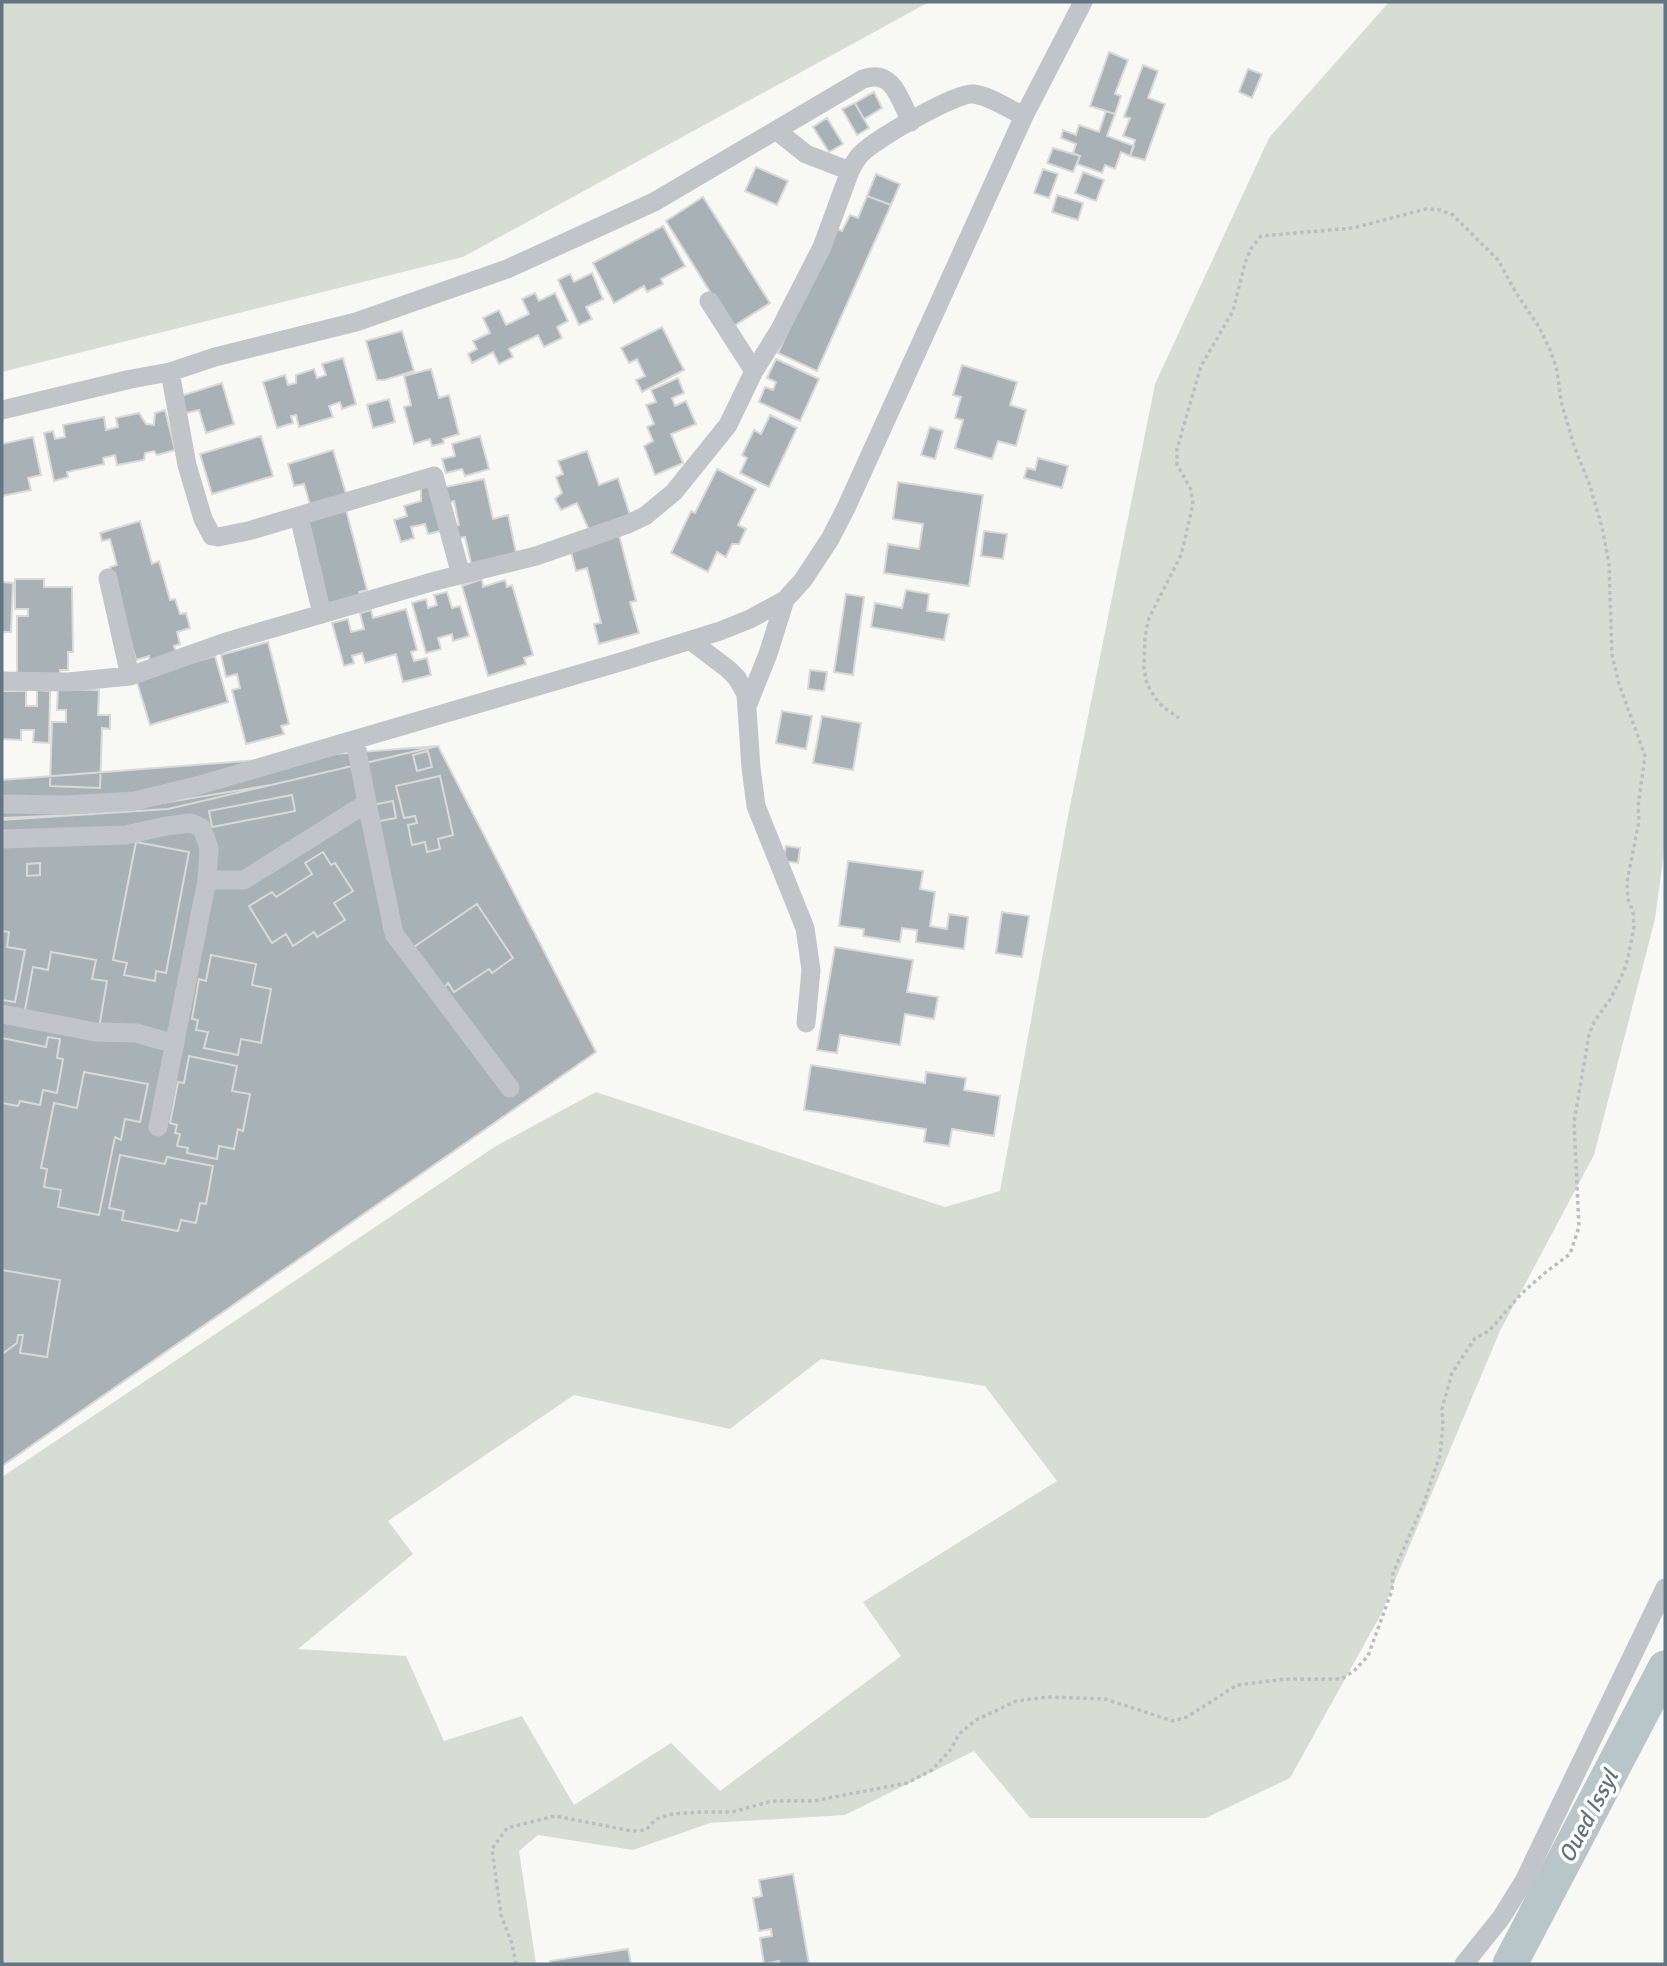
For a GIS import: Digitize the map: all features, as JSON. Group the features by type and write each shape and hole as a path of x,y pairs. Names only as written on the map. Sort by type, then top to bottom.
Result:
{"street":[{"path":"2,804 65,805 135,801 223,779 691,640 750,619 785,600 814,566 846,509 1024,116 1083,2"},
{"path":"2,410 170,372 215,357 356,322 507,269 654,202 874,75 884,78 893,86 911,122"},
{"path":"2,681 68,682 130,676 229,641 536,556 645,516 674,492 722,433 822,247 850,171 860,154 885,136 956,97 971,93 1024,116"},
{"path":"777,131 791,145 806,154 850,171"},
{"path":"709,301 754,371"},
{"path":"170,372 187,465 203,519 212,536 248,531 434,476 461,575"},
{"path":"299,516 323,614"},
{"path":"108,578 130,676"},
{"path":"748,704 765,663 785,600"},
{"path":"691,640 734,675 746,694 756,806 801,914 809,950 810,993 806,1023"},
{"path":"734,675 749,672 765,663"},
{"path":"355,740 394,934 510,1088"},
{"path":"207,880 244,880 367,803"},
{"path":"2,839 127,835 166,825 191,823 202,828 209,848 207,880 158,1127"},
{"path":"2,1014 95,1032 136,1033 175,1044"},
{"path":"1464,1964 1501,1918 1524,1881 1665,1588"}],"path":[{"path":"516,1964 501,1915 492,1849 507,1828 555,1816 632,1831 646,1830 656,1819 672,1814 732,1812 772,1801 813,1801 892,1787 907,1783 932,1770 951,1749 959,1734 976,1720 1016,1700 1092,1697 1119,1702 1173,1721 1187,1717 1237,1685 1286,1678 1341,1679 1354,1671 1368,1656 1392,1590 1394,1573 1425,1500 1440,1455 1442,1409 1452,1373 1475,1338 1489,1331 1521,1294 1570,1254 1579,1227 1573,1151 1576,1108 1589,1035 1594,1022 1611,998 1628,958 1634,927 1627,882 1639,821 1638,807 1645,756 1619,684 1612,655 1609,564 1602,527 1561,401 1554,360 1539,327 1498,260 1453,215 1426,209 1353,228 1261,236 1252,247 1245,263 1233,311 1202,366 1180,433 1177,464 1191,490 1193,504 1181,555 1149,618 1145,636 1144,669 1147,684 1163,707 1179,718"}],"shaded area":[{"path":"2,2 929,2 463,257 2,372"},
{"path":"1389,2 1665,2 1665,844 1655,919 1594,1155 1500,1331 1380,1616 1290,1778 1206,1818 1030,1818 974,1751 845,1815 710,1823 633,1850 538,1835 519,1851 536,1964 2,1964 2,1477 496,1146 596,1092 945,1207 1000,1191 1067,821 1155,384 1269,138","holes":["821,1359 985,1386 1057,1481 863,1602 901,1656 720,1791 671,1743 574,1805 522,1716 444,1741 406,1656 298,1649 413,1554 388,1521 574,1395 730,1429"]}],"building":[{"path":"1109,52 1128,60 1115,94 1121,96 1115,114 1090,106"},
{"path":"1143,65 1158,71 1148,98 1165,104 1145,160 1130,156 1135,140 1123,136 1130,118 1124,117"},
{"path":"1248,69 1262,74 1252,98 1239,92"},
{"path":"874,92 882,108 864,119 855,103"},
{"path":"855,103 869,128 857,135 842,109"},
{"path":"1106,111 1115,114 1107,136 1134,146 1130,156 1121,152 1115,169 1105,165 1102,173 1077,164 1080,156 1073,153 1076,144 1061,138 1063,130 1076,135 1079,125 1099,132"},
{"path":"827,118 843,144 829,152 813,127"},
{"path":"1053,148 1080,156 1073,172 1047,163"},
{"path":"756,167 788,181 777,205 745,191"},
{"path":"1043,169 1058,174 1049,198 1034,193"},
{"path":"1083,172 1104,180 1096,201 1075,193"},
{"path":"876,174 900,184 891,205 867,196"},
{"path":"1057,195 1083,203 1078,220 1052,212"},
{"path":"867,196 891,205 817,371 778,353 834,228 842,231 850,215 858,218"},
{"path":"703,197 770,303 732,327 666,221"},
{"path":"663,226 685,266 661,279 663,284 647,292 644,286 614,303 593,263"},
{"path":"592,273 603,299 586,307 592,319 579,325 558,280 570,274 574,282"},
{"path":"535,293 539,301 555,293 568,321 557,327 562,338 544,347 538,335 509,349 513,357 499,364 493,352 472,363 468,354 477,349 473,341 490,333 483,318 499,310 506,325 529,314 522,299"},
{"path":"662,327 684,370 642,392 636,380 645,376 637,359 629,363 621,348"},
{"path":"402,331 414,371 377,380 366,341"},
{"path":"343,358 356,404 342,409 340,402 329,406 333,417 299,427 296,415 291,416 293,423 277,428 263,382 285,375 288,385 296,383 296,375 314,369 317,378 326,375 322,364"},
{"path":"776,359 819,379 800,421 759,402 765,387 773,390 776,382 767,378"},
{"path":"962,365 1017,382 1010,405 1026,410 1016,446 998,441 992,459 955,448 963,420 955,418 961,397 953,395"},
{"path":"431,369 439,398 449,395 459,434 443,439 444,443 432,446 430,439 414,444 404,407 411,405 404,376"},
{"path":"678,378 684,393 672,398 675,406 686,401 696,424 671,434 683,463 655,475 644,446 653,441 647,427 654,424 646,405 656,402 651,390"},
{"path":"222,383 234,424 206,433 199,410 186,413 181,396"},
{"path":"389,399 395,422 373,428 367,405"},
{"path":"165,410 175,450 157,455 154,451 145,453 144,460 117,465 115,455 103,458 104,464 67,472 68,477 54,481 44,433 53,431 55,439 65,437 63,425 104,417 106,430 118,427 116,418 139,413 146,424 154,425 155,413"},
{"path":"770,415 797,428 769,487 740,473 747,458 742,455 754,430 761,434"},
{"path":"930,427 943,431 935,459 921,455"},
{"path":"261,436 273,476 212,494 200,454"},
{"path":"480,436 489,469 465,476 462,469 446,473 442,459 455,456 452,444"},
{"path":"33,437 41,475 28,478 31,490 2,496 2,444"},
{"path":"333,450 347,497 311,508 304,484 294,486 288,464"},
{"path":"587,451 599,485 618,478 629,518 589,530 577,503 561,510 555,499 562,493 556,477 563,474 558,461"},
{"path":"1038,458 1068,466 1062,488 1024,478 1027,468 1035,470"},
{"path":"717,469 756,489 738,525 746,529 739,544 732,544 726,557 717,552 708,572 671,553 691,511 695,513"},
{"path":"484,479 493,519 508,515 517,557 472,567 465,537 453,539 450,527 459,525 454,501 444,504 441,488"},
{"path":"898,482 983,495 969,586 884,573 888,544 919,549 923,524 893,519"},
{"path":"431,485 444,530 428,534 425,524 411,527 414,538 401,542 394,520 407,516 404,506 421,501 421,488"},
{"path":"345,506 367,590 359,592 361,600 325,609 302,518"},
{"path":"140,521 152,564 159,561 170,600 175,599 180,614 186,613 190,628 177,632 180,644 174,646 177,655 150,662 149,656 136,660 110,567 117,565 110,539 102,541 100,533"},
{"path":"984,531 1007,534 1003,559 981,556"},
{"path":"619,535 636,601 630,602 639,633 599,644 594,624 601,623 587,568 576,571 570,548"},
{"path":"15,579 44,579 44,587 72,587 73,652 68,652 68,670 60,670 60,679 17,675 17,616 28,616 28,609 15,609"},
{"path":"482,579 483,587 505,580 507,587 512,585 533,655 524,658 526,664 488,676 462,586"},
{"path":"2,582 13,583 11,632 2,632"},
{"path":"906,590 929,594 927,611 949,614 944,640 871,627 875,603 902,608"},
{"path":"447,592 452,608 460,606 469,636 453,641 452,634 438,638 441,649 426,653 412,603 426,599 428,608 437,605 434,595"},
{"path":"846,594 864,597 853,675 834,672"},
{"path":"406,609 417,650 411,652 414,661 427,658 431,675 403,682 396,654 365,663 362,653 352,656 354,663 344,666 332,623 348,619 351,632 364,629 360,613 371,610 373,618"},
{"path":"268,642 289,724 281,726 284,734 246,744 232,690 240,688 237,674 226,677 221,655"},
{"path":"215,656 228,702 150,725 136,679"},
{"path":"810,670 827,672 824,691 808,689"},
{"path":"58,689 99,690 98,715 110,715 110,729 102,728 100,788 50,786 52,722 66,722 66,710 57,710"},
{"path":"37,690 50,691 49,743 33,742 34,730 21,730 21,740 2,739 2,691 26,691 26,706 37,706"},
{"path":"782,711 812,716 806,749 776,743"},
{"path":"822,716 861,723 853,770 813,763"},
{"path":"438,746 168,809 2,820 2,780"},
{"path":"438,746 596,1052 2,1466 2,818 96,814 271,785"},
{"path":"428,751 432,767 417,771 413,755"},
{"path":"440,776 453,835 438,839 440,849 427,852 425,842 412,845 408,825 417,823 415,816 404,818 396,786"},
{"path":"292,795 295,811 212,827 209,811"},
{"path":"393,801 396,818 374,822 372,805"},
{"path":"136,842 189,852 166,973 156,971 155,981 124,975 127,963 113,960"},
{"path":"786,846 800,848 798,863 783,861"},
{"path":"323,852 331,865 335,863 353,891 334,903 345,920 317,937 314,932 293,946 286,934 272,943 249,906 272,892 276,897 312,874 305,863"},
{"path":"848,861 923,871 920,889 935,892 930,926 947,929 949,914 968,917 964,949 916,942 917,930 902,928 900,942 863,936 864,929 839,926"},
{"path":"40,863 40,875 27,876 27,864"},
{"path":"477,904 513,958 492,973 489,969 454,992 448,983 440,993 411,949"},
{"path":"1002,912 1029,916 1022,957 996,953"},
{"path":"2,931 9,932 7,947 25,950 15,1002 2,1000"},
{"path":"835,947 913,960 907,992 938,997 934,1019 905,1014 900,1045 840,1035 837,1053 817,1050"},
{"path":"51,952 96,960 92,979 107,981 99,1028 24,1015 33,967 48,970"},
{"path":"211,955 256,964 252,985 271,989 261,1043 241,1039 238,1055 204,1048 208,1032 196,1030 198,1020 192,1019 199,979 206,981"},
{"path":"48,1037 60,1039 57,1058 63,1059 57,1093 43,1090 40,1105 20,1101 18,1106 2,1103 2,1038 46,1047"},
{"path":"189,1056 237,1066 232,1091 250,1094 243,1131 238,1129 234,1149 219,1146 217,1159 187,1153 188,1148 177,1146 180,1134 175,1133 177,1125 170,1123 178,1082 184,1083"},
{"path":"811,1065 925,1083 926,1072 966,1078 964,1090 1000,1096 994,1136 952,1129 949,1146 924,1142 926,1129 804,1110"},
{"path":"84,1072 148,1084 140,1122 125,1119 121,1140 115,1137 99,1215 58,1207 61,1190 44,1187 47,1169 41,1168 54,1103 77,1108"},
{"path":"120,1155 165,1164 167,1157 213,1166 206,1204 200,1203 196,1223 181,1220 178,1231 122,1220 124,1211 109,1208"},
{"path":"2,1270 60,1280 47,1357 20,1353 23,1335 18,1335 17,1343 2,1354"},
{"path":"793,1874 809,1964 780,1964 779,1961 764,1964 760,1938 772,1936 771,1929 759,1931 753,1898 762,1896 759,1880"},
{"path":"628,1949 631,1964 550,1964 550,1961"}],"waterway":[{"name":"Oued Issyl","path":"1510,1964 1665,1668"}]}
